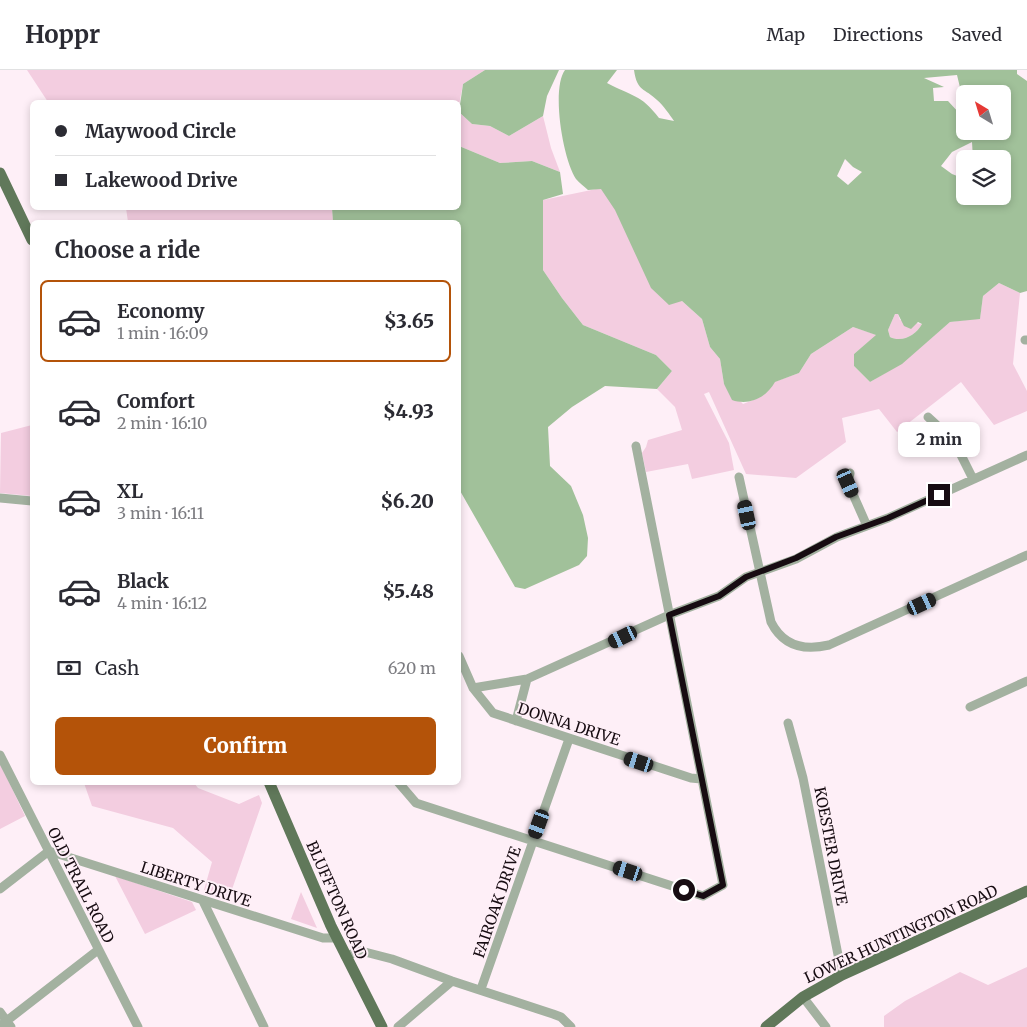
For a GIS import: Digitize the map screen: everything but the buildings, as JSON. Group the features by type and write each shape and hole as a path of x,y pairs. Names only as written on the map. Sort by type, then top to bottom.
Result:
{"main road":[{"path":"0,174 30,236"},
{"name":"BLUFFTON ROAD","path":"270,785 336,938 382,1027"},
{"name":"LOWER HUNTINGTON ROAD","path":"766,1027 804,997 842,975 1027,891"}],"street":[{"path":"928,417 954,441 962,453 973,479"},
{"path":"401,785 416,803 703,896 723,885 636,446"},
{"path":"473,688 527,679 669,615 719,596 746,577 796,558 836,537 866,526 1027,455"},
{"path":"850,473 848,483 866,526"},
{"path":"739,477 771,622 781,637 796,646 805,648 829,645 1027,556"},
{"path":"0,498 30,501"},
{"name":"DONNA DRIVE","path":"461,661 473,688 493,713 691,778 701,779"},
{"path":"516,721 527,679"},
{"path":"970,707 1027,680"},
{"name":"KOESTER DRIVE","path":"788,722 803,778 842,975"},
{"name":"FAIROAK DRIVE","path":"481,989 569,739"},
{"name":"OLD TRAIL ROAD","path":"0,755 138,1027"},
{"path":"0,889 49,851"},
{"name":"LIBERTY DRIVE","path":"49,851 323,938 336,938"},
{"path":"204,901 264,1027"},
{"path":"0,1012 6,1024 98,950"},
{"path":"345,956 366,952 392,959 452,981 561,1016 571,1027"},
{"path":"398,1027 452,981"},
{"path":"804,997 826,1027"}],"shaded area":[{"path":"27,70 485,70 463,84 460,100 47,100"},
{"path":"485,70 559,70 547,96 543,116 509,136 490,126 472,124 461,114 463,84"},
{"path":"565,70 617,70 607,83 635,96 647,104 659,118 674,121 653,96 639,86 634,70 1017,70 1017,74 1027,81 1027,291 1020,293 999,283 983,296 980,319 950,322 902,364 870,382 854,366 854,354 876,335 853,327 811,354 799,373 775,382 762,396 745,402 732,400 724,384 720,359 710,347 702,319 682,301 669,305 651,288 615,210 601,189 588,190 576,179 571,170 563,141 560,124 559,92","holes":["845,159 862,172 848,185 837,176","895,314 898,314 904,326 911,329 918,322 922,324 912,335 899,339 890,337 888,330"]},
{"path":"461,114 472,124 490,126 509,136 543,116 551,148 560,172 532,161 500,163 461,147"},
{"path":"461,147 500,163 532,161 560,172 563,194 543,200 543,270 583,325 656,355 672,371 657,389 605,386 572,407 548,427 550,466 571,486 583,515 588,538 587,556 579,565 525,589 515,587 461,492 461,220 333,220 332,210 461,210"},
{"path":"601,188 682,301 702,319 710,347 720,359 724,384 743,404 765,393 774,382 799,373 811,354 853,327 877,335 854,354 854,366 870,382 902,363 950,322 980,318 983,296 999,283 1020,293 1013,364 1027,391 1027,411 994,425 961,382 897,432 879,409 842,418 846,442 796,478 746,474 709,392 704,394 729,443 734,470 692,479 688,464 646,472 642,453 648,440 682,430 675,407 657,389 672,371 656,355 583,325 543,270 543,200"},
{"path":"126,210 332,210 333,220 128,220"},
{"path":"895,314 898,314 900,320 922,324 912,335 895,339 890,337 888,330"},
{"path":"30,426 30,496 0,493 1,433"},
{"path":"0,763 25,816 0,829"},
{"path":"85,785 196,785 198,788 239,804 259,795 262,803 229,898 204,890 212,862 173,828 92,806"},
{"path":"115,876 192,902 196,910 145,934"},
{"path":"301,892 317,928 291,919"},
{"path":"1027,967 1027,1027 884,1027 884,1016 905,1001 960,972 988,985"}],"route":[{"path":"684,890 703,896 723,885 669,615 719,596 746,577 796,558 836,537 888,518 939,495"}]}
